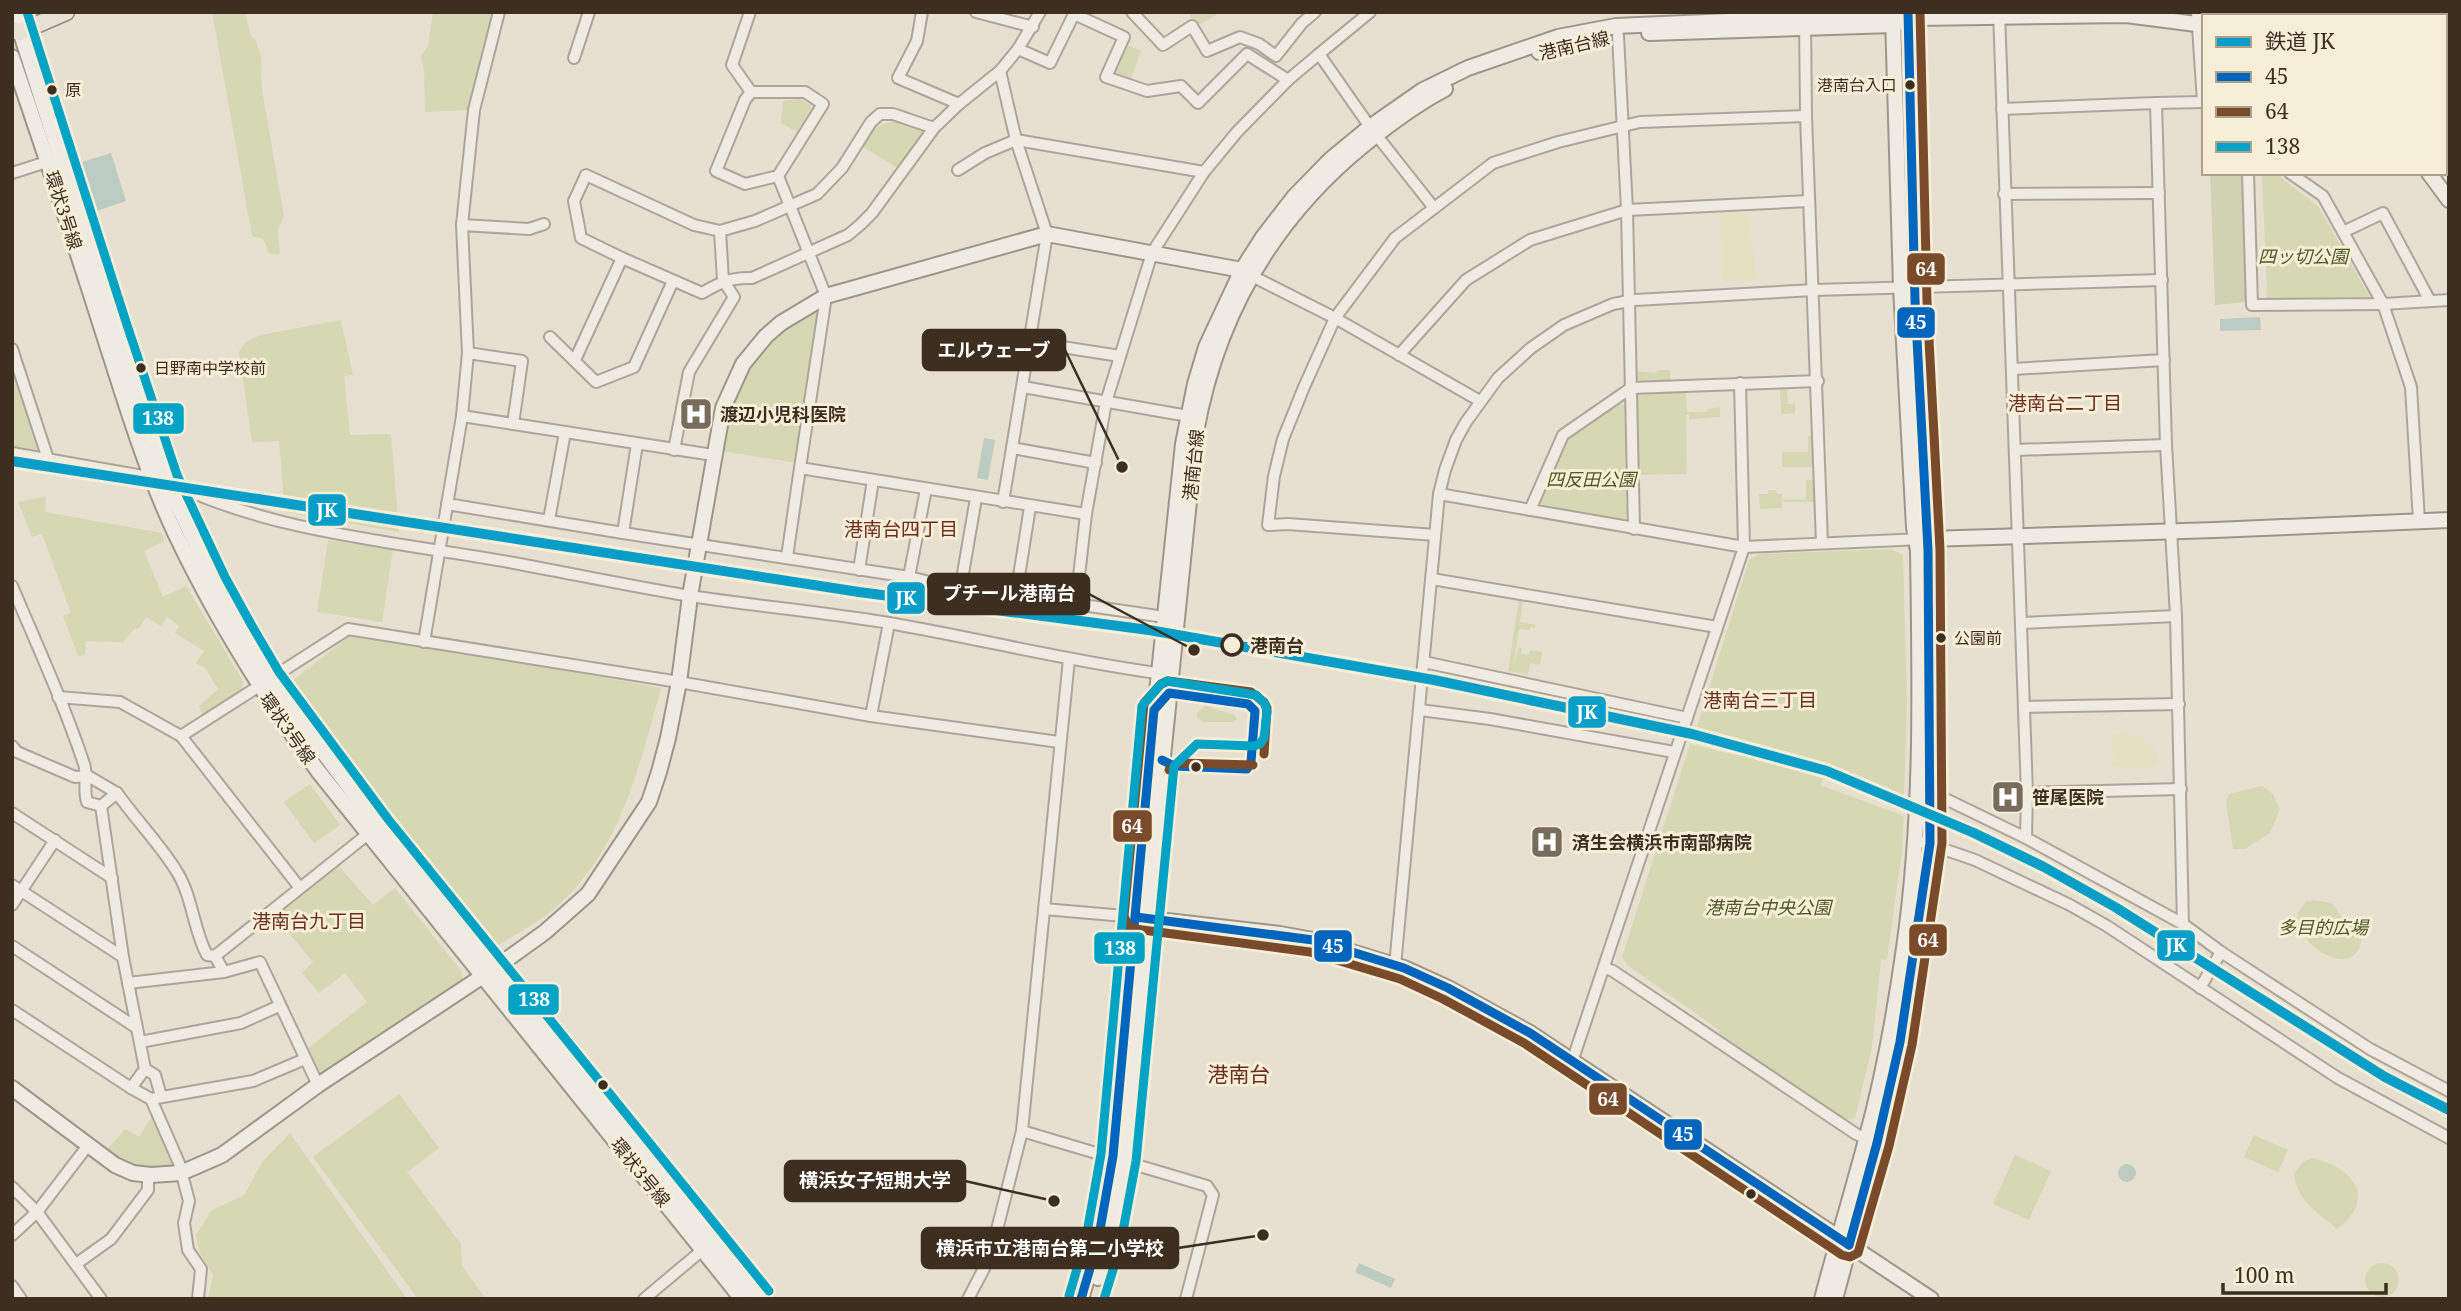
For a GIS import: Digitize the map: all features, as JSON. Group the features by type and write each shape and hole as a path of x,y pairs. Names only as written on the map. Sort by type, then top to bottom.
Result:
{"main road":[{"path":"16,31 66,12"}],"street":[{"name":"環状3号線","path":"14,12 16,31 54,159 159,479 263,682 374,830 708,1245 759,1299"},
{"path":"425,642 462,416 468,353 462,225 474,110 499,12"},
{"path":"574,58 589,12"},
{"path":"750,12 732,65 751,92"},
{"path":"922,12 917,41 898,78 959,104"},
{"path":"976,12 1033,27"},
{"path":"934,128 893,114 880,114 871,122 842,168 817,194 755,221 720,231 694,225 586,175 574,201 581,238 702,293 723,280 752,278 848,235 872,213 934,128 1000,71 1033,27 1040,12"},
{"path":"1132,12 1163,45 1192,26 1207,51 1240,37 1259,44 1276,56 1302,23 1315,12"},
{"path":"1076,603 1086,514 1106,402 1152,253 1204,172 1237,132 1288,80 1370,12"},
{"path":"1018,49 1050,63 1074,15 1124,37 1106,77 1147,92 1181,86 1198,103 1247,54 1288,80"},
{"path":"1999,15 2027,793 2026,838"},
{"path":"1246,272 1263,237 1294,197 1330,160 1373,131 1423,90 1468,68 1558,37 1616,26 1805,24 1899,16 2126,15 2199,20 2202,82"},
{"path":"1822,1299 1843,1241 1872,1141 1923,842 1930,632 1908,287 1899,16"},
{"path":"1805,24 1822,542"},
{"name":"港南台線","path":"1373,131 1433,96 1508,62 1541,51 1618,35 1805,24"},
{"path":"1618,35 1627,210 1634,529"},
{"path":"1319,54 1373,131 1434,208"},
{"name":"環状3号線","path":"12,57 54,159"},
{"path":"1000,71 1016,140 1047,234 1003,502"},
{"path":"751,92 805,92 823,104 778,176 745,184 716,171 744,100 751,92"},
{"path":"2002,109 2202,102"},
{"path":"2157,103 2166,445 2179,704 2183,924"},
{"path":"1435,535 1288,524 1268,525 1274,476 1283,439 1304,387 1335,318 1395,238 1493,163 1558,142 1640,122 1806,116"},
{"path":"958,170 985,153 1016,140 1204,172"},
{"path":"12,173 54,159"},
{"path":"2248,175 2252,304 2383,304 2449,300"},
{"path":"2293,175 2323,196 2383,304 2411,387 2418,521"},
{"path":"2431,175 2446,191"},
{"path":"778,176 826,296 787,557"},
{"path":"2004,194 2160,193"},
{"path":"1399,355 1466,280 1531,240 1627,210 1809,201"},
{"path":"2343,232 2383,213 2430,301"},
{"path":"462,225 529,229 544,224"},
{"path":"674,450 689,372 734,297 723,280 720,231"},
{"path":"12,1088 115,1164 132,1172 148,1175 181,1173 222,1155 318,1085 489,972 545,932 589,894 649,802 668,738 713,455 723,408 743,364 766,336 781,323 826,296 1047,234 1246,272 1335,318 1480,401"},
{"path":"575,360 622,258"},
{"name":"港南台線","path":"1091,1299 1108,1245 1130,1081 1142,918 1188,416 1206,347 1246,272"},
{"name":"港南台線","path":"1171,618 1201,403 1210,370 1246,272"},
{"path":"1395,965 1439,494 1456,440 1498,378 1564,325 1613,304 1635,300 1814,290 2162,280"},
{"path":"550,337 596,382 634,367 673,281"},
{"path":"1030,342 1120,356"},
{"path":"12,349 48,459"},
{"path":"468,353 523,361 513,424"},
{"path":"2013,369 2164,360"},
{"path":"1530,510 1563,435 1631,388 1818,381"},
{"path":"1572,1062 1744,547 1740,383"},
{"path":"1023,387 1188,416"},
{"path":"462,416 713,455"},
{"path":"549,520 565,432"},
{"path":"623,533 637,444"},
{"path":"2015,450 2166,445"},
{"path":"1012,448 1096,463"},
{"path":"12,453 159,479 242,510 301,527 439,549 690,596 889,623 1069,659 1165,674"},
{"path":"800,468 1086,514"},
{"path":"859,570 873,480"},
{"path":"909,577 926,489"},
{"path":"1439,494 1744,547 2449,520"},
{"path":"961,585 976,498"},
{"path":"447,504 787,557 934,583 1171,618"},
{"path":"1016,594 1030,507"},
{"path":"1432,579 1717,627"},
{"path":"12,586 88,776 85,795 87,802 101,806"},
{"path":"2021,623 2176,616"},
{"path":"871,716 889,623"},
{"path":"181,736 348,629 871,716 1059,742"},
{"path":"968,1299 990,1258 1022,1131 1069,659"},
{"path":"1424,662 1687,718"},
{"path":"58,697 120,702 181,736 300,888"},
{"path":"2024,706 2179,704"},
{"path":"1420,710 1490,719 1674,752"},
{"path":"12,746 17,752 75,777 88,776 117,793 177,872 190,900 202,946 207,955 215,956 374,830"},
{"path":"1925,789 2026,838 2183,924 2221,952 2370,1049 2449,1091"},
{"path":"2027,793 2181,789"},
{"path":"101,806 117,793"},
{"path":"101,806 123,957 145,1069 131,1088"},
{"path":"12,813 112,878"},
{"path":"12,905 17,888 55,840"},
{"path":"1923,842 1975,860 2070,905 2202,985 2338,1077 2449,1138"},
{"path":"17,888 123,957"},
{"path":"1044,909 1142,918 1313,940 1395,965 1448,988 1530,1033 1931,1299"},
{"path":"12,946 137,1028"},
{"path":"2202,985 2221,952"},
{"path":"215,956 223,972"},
{"path":"128,984 223,972 260,962 318,1085"},
{"path":"1605,968 1624,978 1856,1134 1872,1141"},
{"path":"140,1042 241,1023 279,1006"},
{"path":"12,1010 131,1088 156,1097 253,1081 305,1059"},
{"path":"145,1069 155,1075 156,1097 189,1201 184,1223 188,1250 201,1269 198,1299"},
{"path":"1022,1131 1207,1186 1213,1195 1186,1299"},
{"path":"12,1236 37,1212 89,1144"},
{"name":"港南台線","path":"1081,1299 1118,1158"},
{"path":"76,1264 111,1239 149,1189 148,1175"},
{"path":"12,1187 37,1212 101,1299"},
{"path":"1835,1299 1843,1241"},
{"name":"環状3号線","path":"708,1245 742,1299"},
{"path":"644,1299 708,1245"},
{"path":"12,1286 21,1299"}],"shaded area":[{"path":"111,153 126,201 94,212 79,163"},
{"path":"1719,213 1747,213 1757,280 1723,281"},
{"path":"2260,317 2261,330 2220,331 2220,319"},
{"path":"984,438 995,440 988,480 977,478"},
{"path":"2130,734 2157,752 2157,766 2113,766 2112,735"},
{"path":"2127,1164 2135,1169 2136,1173 2131,1181 2127,1182 2119,1177 2118,1173 2123,1165"},
{"path":"1359,1263 1395,1279 1391,1288 1355,1272"}],"green space":[{"path":"212,12 245,12 251,36 256,41 261,57 262,90 284,216 278,230 280,253 277,255 269,253 263,239 252,236"},
{"path":"433,12 499,12 474,110 425,112 421,56 428,46"},
{"path":"1195,12 1221,12 1201,24 1194,23 1190,15"},
{"path":"1125,44 1141,51 1130,82 1110,75"},
{"path":"799,99 812,105 812,108 797,132 781,123 783,101"},
{"path":"894,121 923,130 924,133 899,169 863,147 876,126"},
{"path":"2210,175 2243,175 2248,299 2245,302 2215,305"},
{"name":"四ッ切公園","path":"2262,175 2278,175 2318,206 2370,297 2267,299"},
{"path":"818,311 797,463 721,451 732,406 750,366 778,334 796,321"},
{"path":"341,320 353,375 344,376 350,435 391,434 399,532 285,512 279,441 252,442 239,352 243,345 261,335"},
{"path":"12,349 48,459 12,453"},
{"path":"1657,370 1670,370 1670,382 1640,382 1635,378 1635,371 1656,373"},
{"path":"1787,388 1788,404 1795,404 1795,413 1781,414 1780,389"},
{"path":"1686,391 1687,412 1706,412 1707,409 1720,407 1720,417 1689,419 1689,415 1686,415 1687,474 1639,475 1636,398 1641,393"},
{"name":"四反田公園","path":"1621,404 1624,405 1625,519 1542,508 1541,502 1570,434"},
{"path":"1808,436 1814,436 1814,467 1782,467 1782,452 1808,452"},
{"path":"1806,480 1816,480 1816,502 1783,502 1806,499"},
{"path":"1768,490 1776,490 1777,494 1782,494 1782,508 1760,509 1759,494 1768,494"},
{"path":"46,496 45,512 162,533 164,541 144,551 163,597 186,586 243,681 240,697 204,721 199,706 218,689 206,669 196,663 204,651 175,633 179,626 167,617 161,626 146,617 138,629 135,628 123,642 86,641 85,655 78,656 63,616 71,613 42,534 32,537 18,502"},
{"path":"328,540 393,550 382,622 317,612"},
{"name":"港南台中央公園","path":"1891,549 1903,555 1907,705 1904,797 1829,766 1820,785 1904,816 1902,852 1887,960 1881,959 1872,1048 1855,1118 1844,1121 1719,1035 1719,1030 1627,965 1622,957 1690,744 1735,755 1738,741 1696,730 1749,560 1760,554"},
{"path":"1519,599 1523,600 1520,622 1535,625 1535,628 1519,629 1513,669 1518,648 1522,648 1521,654 1529,655 1530,650 1542,652 1540,665 1530,663 1528,675 1508,671"},
{"path":"355,632 661,688 635,778 611,835 596,861 577,886 555,908 492,949 283,688"},
{"path":"1205,706 1234,715 1237,719 1234,722 1204,722 1197,717 1197,713"},
{"path":"310,784 340,825 314,843 284,802"},
{"path":"2262,786 2273,794 2280,809 2270,833 2245,849 2233,849 2226,802 2229,794"},
{"path":"334,861 373,905 395,888 462,972 462,979 314,1077 302,1053 367,1002 345,973 319,993 302,973 313,962 271,911"},
{"name":"多目的広場","path":"2314,900 2331,903 2343,918 2358,930 2361,942 2354,955 2345,959 2334,958 2323,953 2304,935 2298,913 2306,902"},
{"path":"399,1094 439,1148 407,1172 461,1244 462,1266 486,1299 418,1299 313,1157"},
{"path":"152,1116 173,1167 155,1169 138,1166 107,1150 125,1129 139,1137"},
{"path":"290,1133 407,1299 208,1299 213,1275 200,1253 196,1235 212,1210 244,1195 263,1161"},
{"path":"2254,1135 2288,1150 2278,1172 2244,1157"},
{"path":"2015,1155 2051,1171 2029,1220 1993,1204"},
{"path":"2311,1158 2338,1168 2355,1185 2358,1195 2356,1206 2350,1217 2337,1229 2309,1205 2296,1183 2294,1173 2303,1162"},
{"path":"2382,1263 2394,1268 2399,1280 2394,1292 2382,1297 2370,1292 2365,1280 2370,1268"}],"rail line":[{"name":"JK","path":"12,461 859,592 1149,630 1434,680 1692,734 1827,771 1974,833 2044,867 2115,907 2385,1077 2449,1110"}],"transit line":[{"name":"138","path":"27,12 177,475 225,577 252,626 279,672 388,819 769,1291"},
{"name":"45","path":"1849,1245 1877,1143 1900,1042 1930,843 1928,550 1915,301 1908,12"},
{"name":"64","path":"1264,754 1267,708 1264,702 1251,692 1168,681 1161,684 1144,703 1124,916 1128,926 1310,952 1400,979 1524,1043 1842,1255 1850,1257 1858,1253 1889,1146 1912,1045 1942,843 1940,550 1927,301 1920,12"},
{"name":"138","path":"1069,1296 1086,1238 1101,1154 1142,706 1160,685 1167,681 1256,695 1265,704 1267,712 1264,738 1260,744 1197,744 1174,766 1136,1161 1120,1247 1104,1299"},
{"name":"45","path":"1081,1299 1098,1241 1113,1156 1154,710 1169,693 1248,704 1255,711 1251,762 1247,769 1174,766 1162,760"},
{"name":"64","path":"1169,770 1179,763 1253,765"},
{"name":"45","path":"1136,917 1313,940 1404,968 1448,988 1530,1033 1849,1245"}],"place":[{"name":"港南台入口","path":"1910,85"},
{"name":"原","path":"52,90"},
{"name":"日野南中学校前","path":"141,368"},
{"name":"渡辺小児科医院","path":"696,414"},
{"name":"エルウェーブ","path":"1122,467"},
{"name":"公園前","path":"1941,638"},
{"name":"港南台","path":"1232,645"},
{"name":"プチール港南台","path":"1194,650"},
{"name":"笹尾医院","path":"2008,797"},
{"name":"済生会横浜市南部病院","path":"1547,842"},
{"name":"横浜女子短期大学","path":"1054,1201"},
{"name":"横浜市立港南台第二小学校","path":"1263,1235"}],"district":[{"name":"港南台二丁目","path":"2065,403"},
{"name":"港南台四丁目","path":"901,529"},
{"name":"港南台三丁目","path":"1760,700"},
{"name":"港南台九丁目","path":"309,921"},
{"name":"港南台","path":"1239,1074"}]}
